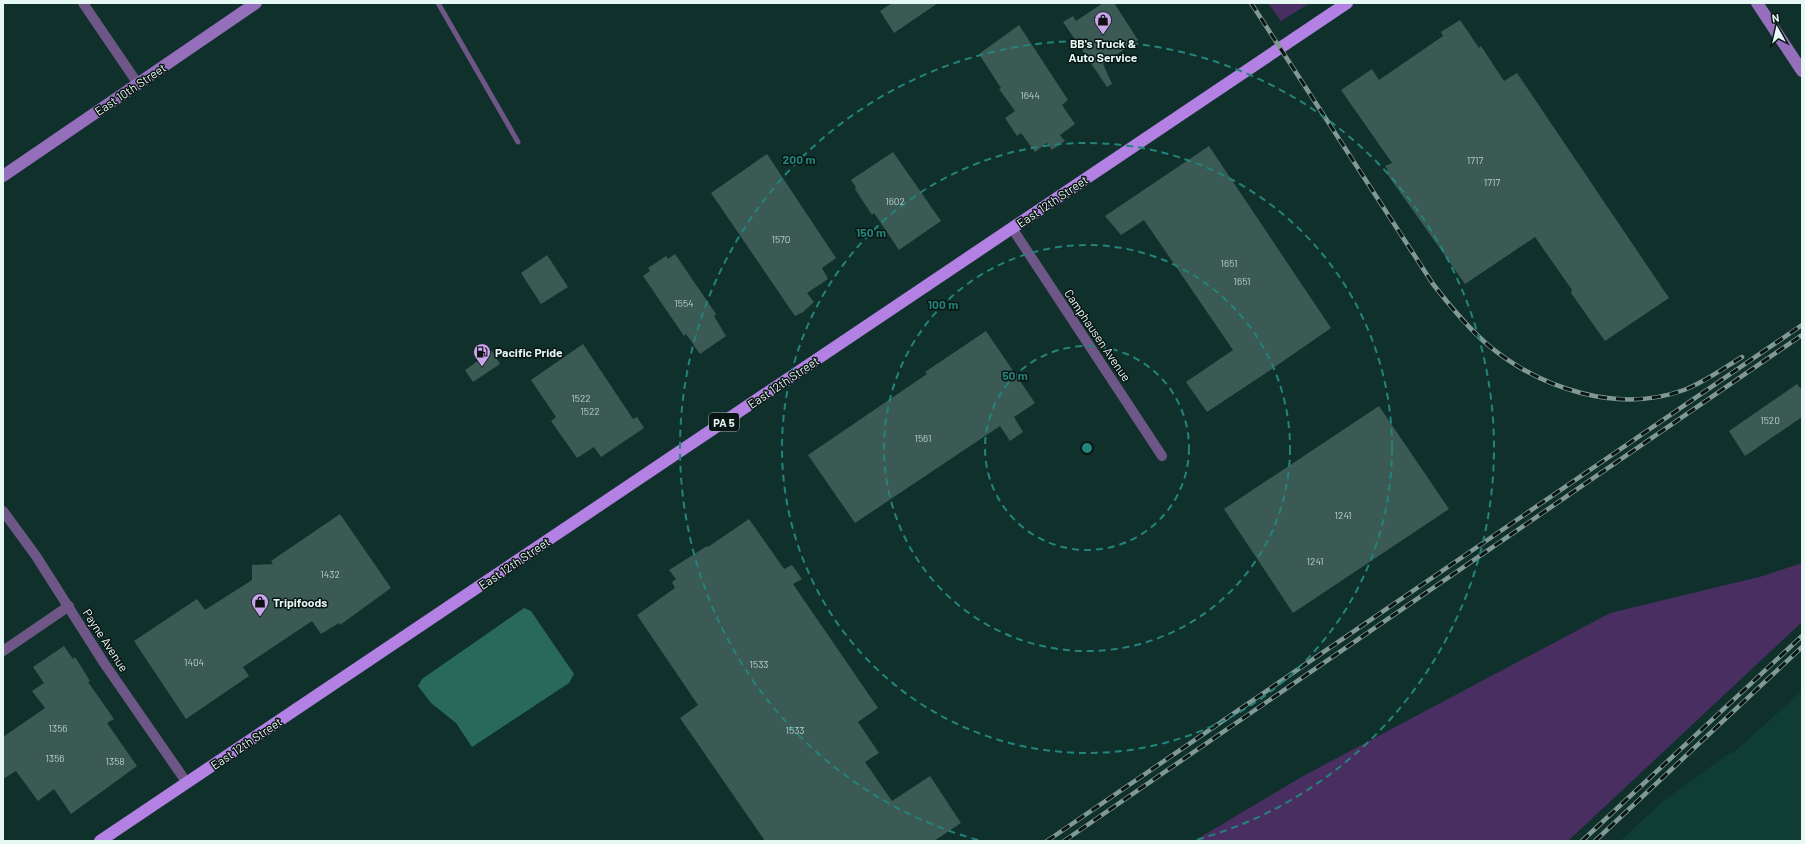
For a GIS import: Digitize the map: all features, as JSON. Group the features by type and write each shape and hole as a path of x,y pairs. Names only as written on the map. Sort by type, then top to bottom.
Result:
{"main road":[{"name":"East 12th Street","path":"100,841 1346,3"}],"street":[{"path":"84,3 138,84"},
{"name":"East 10th Street","path":"3,176 256,3"},
{"path":"1757,3 1802,71"},
{"name":"Camphausen Avenue","path":"1012,228 1162,456"},
{"name":"Payne Avenue","path":"3,511 36,556 104,662 187,783"},
{"path":"3,651 68,606"}],"lane":[{"path":"438,3 518,142"}],"shaded area":[{"path":"1268,3 1310,3 1281,21"},
{"path":"1802,563 1802,622 1568,841 1194,841 1305,775 1610,613 1763,576"},
{"path":"524,608 531,611 574,674 569,683 472,747 456,723 431,703 418,686 422,679"},
{"path":"1802,691 1802,841 1620,841 1663,801 1731,752 1733,753"}],"building":[{"path":"892,3 938,3 894,33 880,11"},
{"path":"1103,3 1114,3 1138,40 1103,64 1112,84 1107,87 1063,22 1073,16 1076,21"},
{"path":"1460,20 1479,48 1481,46 1504,81 1517,73 1669,298 1605,341 1571,293 1572,290 1535,237 1465,284 1385,171 1388,170 1385,166 1392,163 1341,90 1372,69 1379,80 1443,36 1441,32"},
{"path":"1019,25 1068,100 1062,105 1075,124 1060,135 1065,141 1052,150 1047,143 1035,152 1021,133 1017,136 1005,118 1015,111 999,89 1001,88 979,54"},
{"path":"1209,146 1331,328 1207,412 1186,382 1233,350 1144,220 1121,235 1105,216"},
{"path":"893,152 941,221 899,250 874,213 872,215 855,189 856,187 851,180"},
{"path":"767,154 836,258 822,268 828,279 807,293 814,302 803,312 795,316 711,193"},
{"path":"675,254 716,314 714,316 726,336 700,354 686,334 684,336 643,276 650,271 648,268 666,256 668,259"},
{"path":"547,255 568,287 541,304 521,273"},
{"path":"986,331 1035,403 1014,417 1023,432 1010,441 1000,426 855,523 808,455 927,374 925,372"},
{"path":"583,344 633,419 637,417 644,428 601,457 594,447 577,458 551,421 556,417 531,380"},
{"path":"492,351 500,364 473,382 465,370"},
{"path":"1797,384 1802,390 1802,417 1745,456 1729,431"},
{"path":"1379,406 1449,509 1293,613 1224,509"},
{"path":"340,514 391,588 340,625 339,623 321,634 312,621 243,667 249,676 186,719 134,641 197,599 205,610 252,580 252,565 273,564 271,561"},
{"path":"749,519 784,569 792,565 802,579 793,584 878,708 858,722 879,753 865,762 892,801 930,776 961,823 934,841 765,841 680,718 698,705 637,615 675,588 672,582 676,579 669,570 707,546 708,547"},
{"path":"64,646 73,659 75,657 90,681 88,682 114,719 107,723 137,766 71,814 54,789 38,801 16,771 3,779 3,737 45,708 32,691 44,683 33,667"}],"railway":[{"path":"1251,3 1433,284 1473,331 1509,361 1556,385 1581,393 1607,398 1633,399 1659,397 1692,387 1742,357"},
{"path":"1047,841 1802,325"},
{"path":"1064,841 1802,335"},
{"path":"1582,841 1802,636"},
{"path":"1595,841 1802,647"}],"place":[{"name":"BB's Truck & Auto Service","path":"1103,35"},
{"name":"Pacific Pride","path":"482,367"},
{"name":"Tripifoods","path":"260,617"}]}
